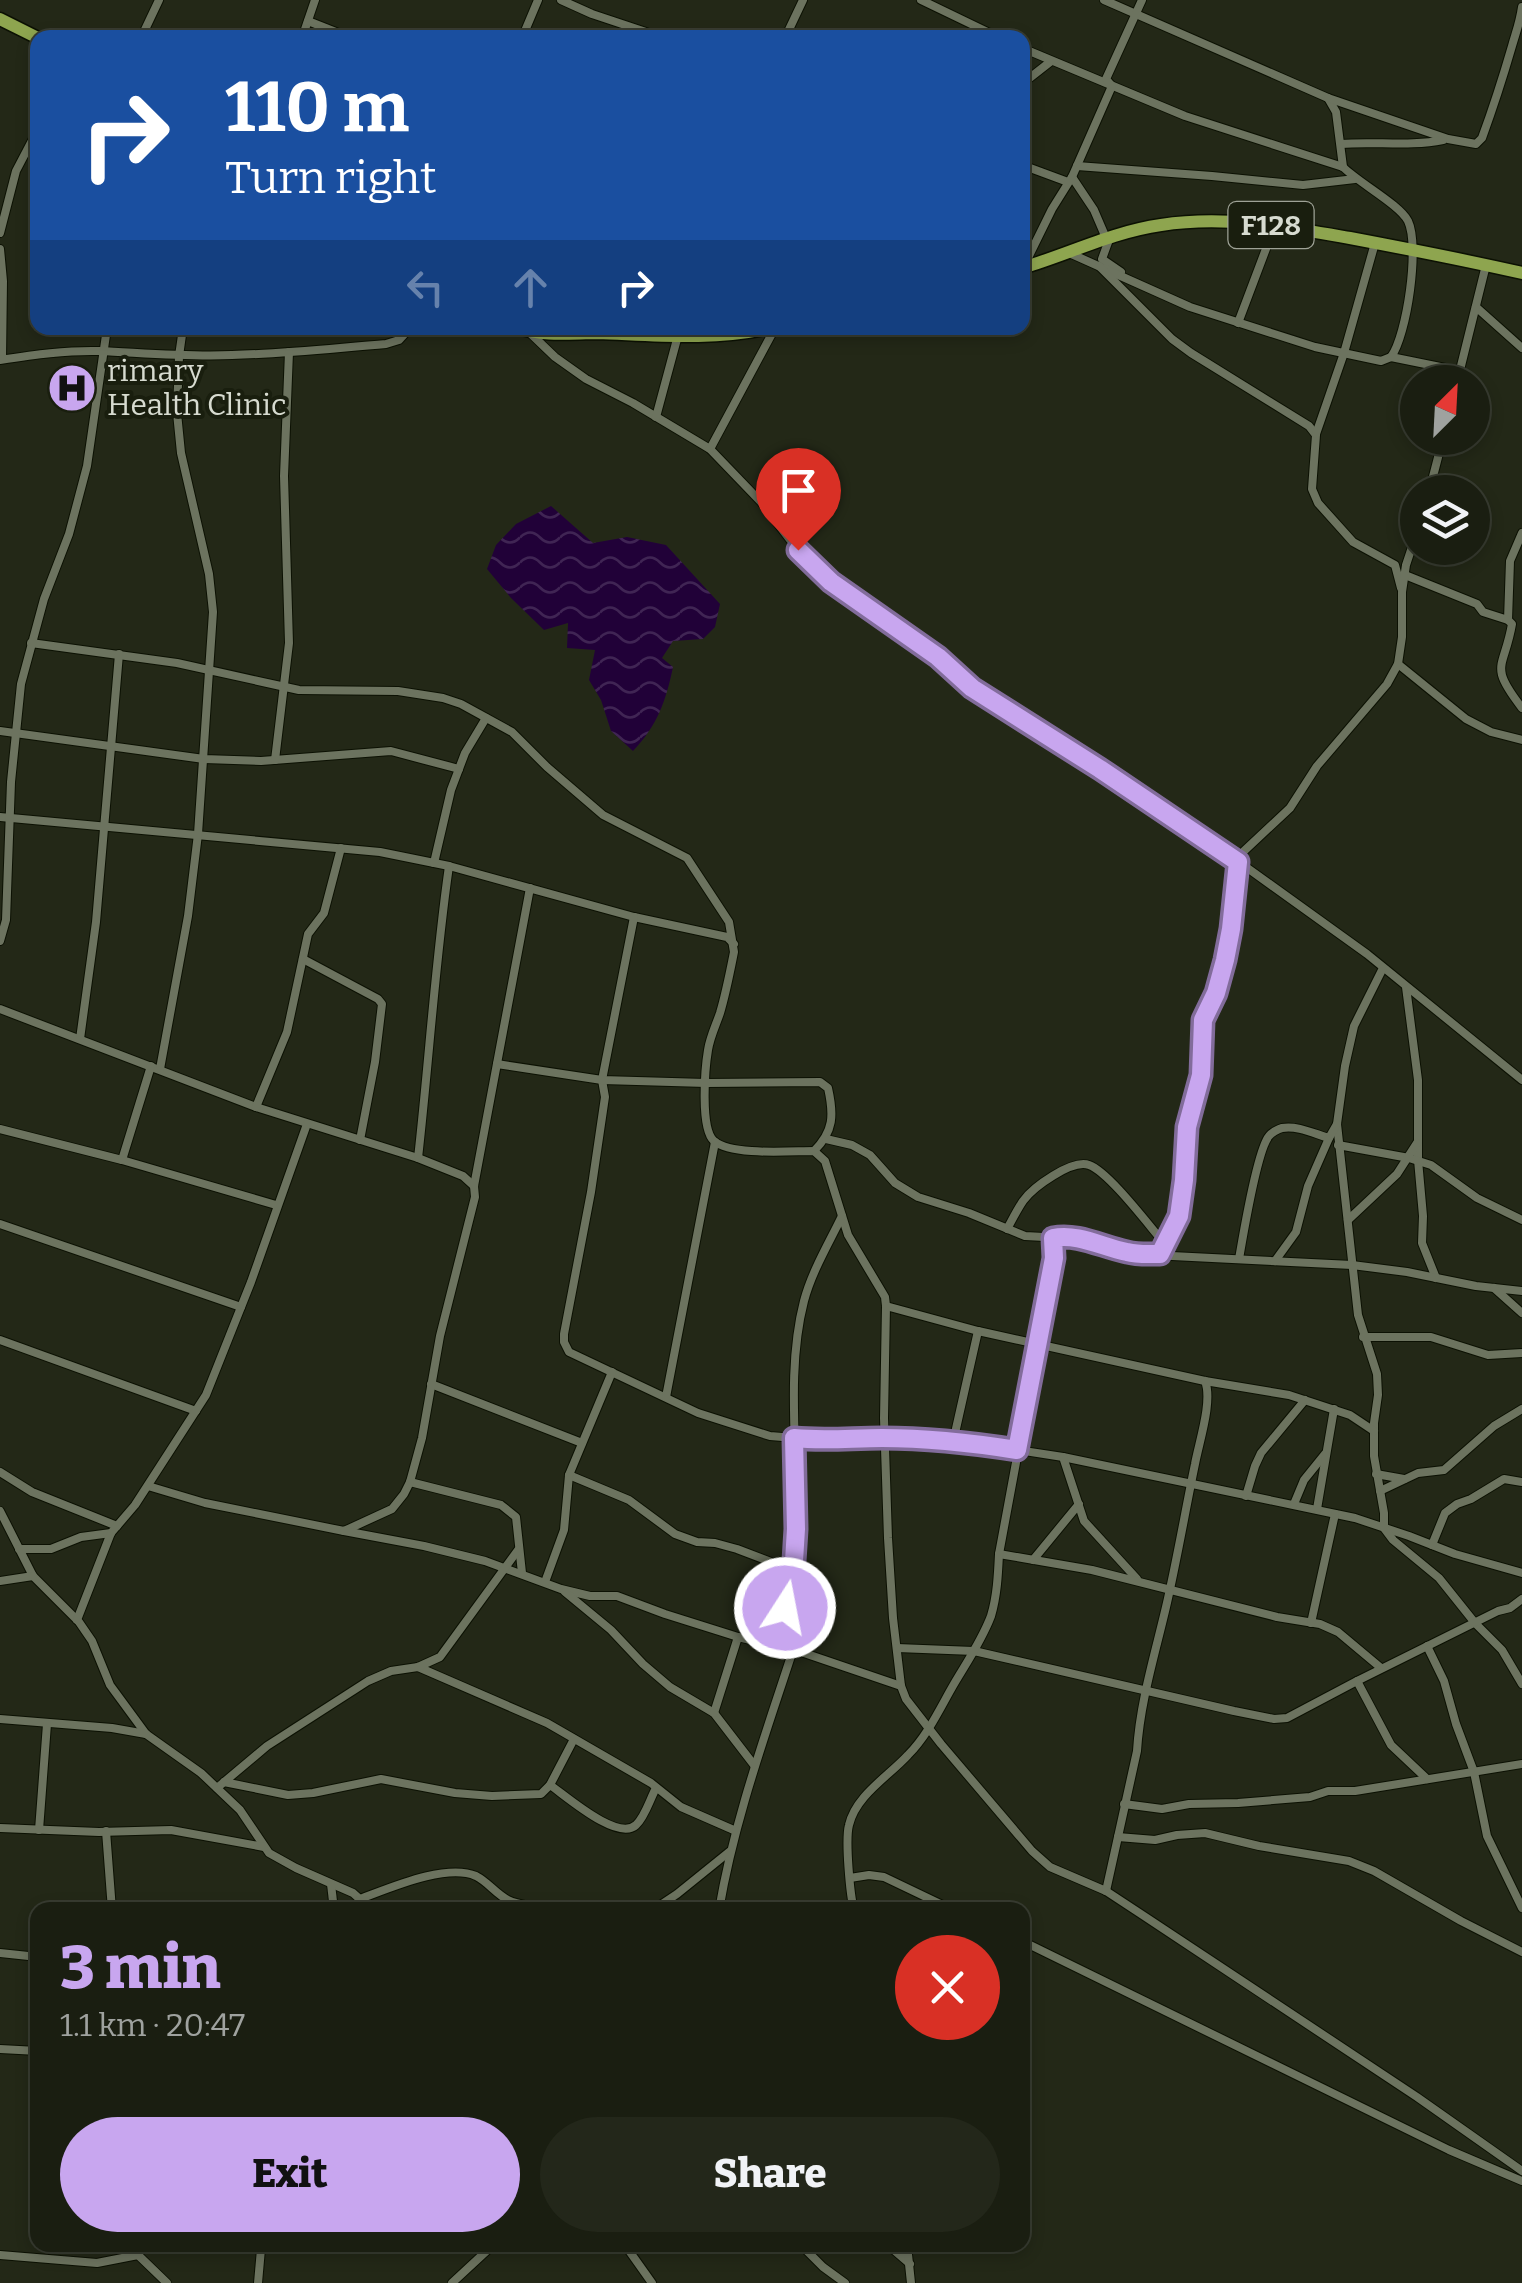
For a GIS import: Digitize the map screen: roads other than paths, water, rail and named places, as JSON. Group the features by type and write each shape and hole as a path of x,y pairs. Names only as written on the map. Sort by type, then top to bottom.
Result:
{"main road":[{"path":"0,19 30,34"},
{"name":"F128","path":"1030,265 1108,237 1160,225 1252,222 1522,272"}],"street":[{"path":"145,30 159,0"},
{"path":"305,30 315,0"},
{"path":"525,30 538,0"},
{"path":"561,0 640,30"},
{"path":"789,30 802,0"},
{"path":"921,0 983,30"},
{"path":"1104,0 1328,98 1392,131 1430,143 1448,139"},
{"path":"1112,86 1106,78 1142,0"},
{"path":"1340,144 1392,131 1476,144 1482,138 1506,70 1520,28 1522,7"},
{"path":"308,20 332,30"},
{"path":"975,26 977,30"},
{"path":"1030,52 1185,116 1343,167 1408,220 1414,250 1398,347 1381,362 1315,347 1190,307 1067,252"},
{"path":"1030,78 1050,62"},
{"path":"1030,254 1070,180 1112,86"},
{"path":"1328,98 1336,112 1343,167"},
{"path":"0,233 2,208 30,144"},
{"path":"1076,166 1303,186 1355,179"},
{"path":"1030,168 1070,180 1094,210 1108,237 1102,258 1132,280"},
{"path":"1238,322 1275,225"},
{"path":"1375,243 1316,434 1312,490 1353,542 1395,564 1402,592"},
{"path":"0,249 1,359 104,351 232,356 386,344 404,335"},
{"path":"1462,365 1486,265"},
{"path":"1099,266 1191,353 1298,418 1316,434"},
{"path":"1476,307 1522,348"},
{"path":"0,941 6,920 5,818 21,684 30,643 69,534 87,466 106,335"},
{"path":"122,1160 156,1068 188,916 204,759 213,612 209,574 181,453 177,413 182,335"},
{"path":"530,335 586,379 710,449 831,582 938,657 972,688 1238,862 1383,968 1522,1080"},
{"path":"656,417 677,335"},
{"path":"710,449 768,335"},
{"path":"275,760 289,642 284,476 289,352"},
{"path":"1390,356 1432,365"},
{"path":"1508,620 1510,561 1522,532"},
{"path":"1160,1254 1179,1216 1187,1127 1201,1075 1203,1020 1225,960 1238,862 1244,851 1290,808 1317,766 1387,684 1398,664 1402,592 1408,565"},
{"path":"1405,576 1478,604 1484,612 1512,624 1500,666 1504,684 1522,708"},
{"path":"30,643 120,654 300,690 398,690 444,698 512,732 604,815 687,858 729,922 734,944 721,1009 708,1048 708,1133 715,1142 728,1147 814,1151 824,1161 848,1235 885,1297 888,1538 901,1686 906,1699 1032,1851 1050,1867 1106,1892 1336,2042 1522,2171"},
{"path":"80,1040 96,922 120,654"},
{"path":"1398,664 1466,719 1491,732 1522,740"},
{"path":"434,863 450,790 486,718"},
{"path":"0,731 204,759 275,760 391,751 459,769"},
{"path":"5,818 380,852 449,866 727,938 734,944"},
{"path":"256,1107 287,1032 308,934 324,913 341,848"},
{"path":"418,1158 438,938 449,866"},
{"path":"344,1531 392,1509 410,1482 440,1336 475,1198 474,1186 530,888"},
{"path":"634,917 602,1080 605,1097 594,1173 564,1342 569,1352 698,1413 770,1436 953,1442 1063,1457 1317,1509 1522,1572"},
{"path":"303,959 378,998 382,1004 360,1140"},
{"path":"1383,968 1354,1026 1337,1124 1352,1266 1364,1337 1377,1374 1374,1432 1384,1528 1439,1578 1502,1650 1522,1684"},
{"path":"1406,986 1418,1080 1418,1143 1413,1159 1423,1216 1422,1243 1436,1278"},
{"path":"0,1009 256,1107 418,1158 463,1176 474,1186"},
{"path":"497,1064 602,1080 706,1084 820,1082 828,1088 831,1122 826,1139 814,1151"},
{"path":"77,1620 114,1530 148,1486 206,1395 306,1124"},
{"path":"1275,1262 1296,1232 1308,1186 1337,1124"},
{"path":"1238,1259 1258,1165 1270,1133 1284,1127 1328,1138"},
{"path":"0,1130 122,1160 276,1205"},
{"path":"826,1139 852,1145 870,1155 895,1184 918,1197 1025,1236 1083,1239 1132,1254 1352,1266 1522,1290"},
{"path":"666,1398 715,1142"},
{"path":"1338,1145 1432,1165 1478,1198 1522,1220"},
{"path":"1348,1220 1413,1159"},
{"path":"1007,1228 1035,1189 1080,1164 1093,1166 1111,1182 1165,1244"},
{"path":"778,1646 796,1529 796,1350 804,1301 842,1216"},
{"path":"0,1224 241,1307"},
{"path":"853,1902 849,1825 856,1810 880,1780 912,1752 974,1651 991,1615 998,1586 998,1554 1054,1258 1053,1238"},
{"path":"1494,1288 1522,1313"},
{"path":"886,1306 978,1332 1305,1400 1350,1415 1374,1432"},
{"path":"953,1442 978,1332"},
{"path":"1364,1337 1431,1338 1488,1355 1522,1353"},
{"path":"0,1340 196,1411"},
{"path":"545,1582 564,1530 569,1475 612,1372"},
{"path":"1106,1892 1138,1750 1146,1690 1180,1546 1204,1419 1208,1389 1205,1381"},
{"path":"432,1384 582,1444"},
{"path":"1246,1496 1261,1453 1305,1400"},
{"path":"1317,1509 1334,1409"},
{"path":"1380,1490 1418,1473 1444,1470 1494,1426 1522,1409"},
{"path":"1294,1504 1304,1480 1325,1454"},
{"path":"1063,1457 1086,1524 1139,1580"},
{"path":"0,1472 32,1492 114,1530"},
{"path":"1376,1474 1404,1479"},
{"path":"569,1475 629,1500 675,1534 737,1549 792,1570"},
{"path":"1432,1545 1446,1513 1457,1504 1504,1479 1522,1482"},
{"path":"410,1482 501,1505 516,1517 522,1573"},
{"path":"148,1486 206,1503 424,1546 590,1596 617,1596 901,1686"},
{"path":"1033,1560 1078,1504"},
{"path":"0,1511 33,1576 77,1620 92,1641 110,1685 146,1734 221,1785 269,1853 363,1902"},
{"path":"1311,1622 1335,1514"},
{"path":"19,1549 50,1548 114,1530"},
{"path":"221,1785 266,1746 368,1681 440,1658 518,1550"},
{"path":"998,1554 1139,1580 1169,1591 1311,1622 1338,1632 1381,1668"},
{"path":"0,1581 33,1576"},
{"path":"561,1589 670,1687 714,1713 754,1765"},
{"path":"897,1648 974,1651 1234,1711 1287,1718 1522,1599"},
{"path":"714,1713 738,1637"},
{"path":"1428,1646 1444,1681 1474,1772 1487,1836 1522,1908"},
{"path":"721,1902 754,1765 793,1650"},
{"path":"418,1667 547,1724 626,1768 682,1807 736,1830"},
{"path":"1357,1680 1391,1745 1427,1779"},
{"path":"0,1719 146,1734"},
{"path":"39,1830 48,1724"},
{"path":"221,1785 288,1795 381,1779 424,1789 492,1796 541,1794 574,1739"},
{"path":"1124,1804 1162,1809 1284,1800 1522,1764"},
{"path":"550,1784 597,1818 621,1829 637,1824 656,1788"},
{"path":"0,1828 171,1830 266,1847"},
{"path":"106,1832 111,1902"},
{"path":"1118,1836 1155,1840 1205,1833 1349,1861 1374,1870 1461,1922 1522,1952"},
{"path":"664,1902 731,1850"},
{"path":"360,1899 400,1884 461,1871 480,1878 505,1899 516,1902"},
{"path":"850,1878 884,1877 936,1902"},
{"path":"331,1884 333,1902"},
{"path":"1030,1945 1449,2150 1522,2181"},
{"path":"0,1953 30,1956"},
{"path":"0,2049 30,2051"},
{"path":"0,2244 2,2255 96,2263 138,2256"},
{"path":"137,2252 167,2283"},
{"path":"258,2283 261,2252"},
{"path":"452,2283 485,2252"},
{"path":"630,2252 652,2283"},
{"path":"809,2252 845,2283"},
{"path":"896,2252 910,2264"},
{"path":"908,2252 912,2283"}],"water":[{"path":"551,506 593,543 627,537 666,545 720,604 715,627 703,639 673,641 662,658 673,667 667,691 654,722 633,751 611,731 601,700 589,680 595,650 567,648 568,623 544,630 487,569 496,545 516,524"}],"place":[{"name":"rimary Health Clinic","path":"72,388"}]}
